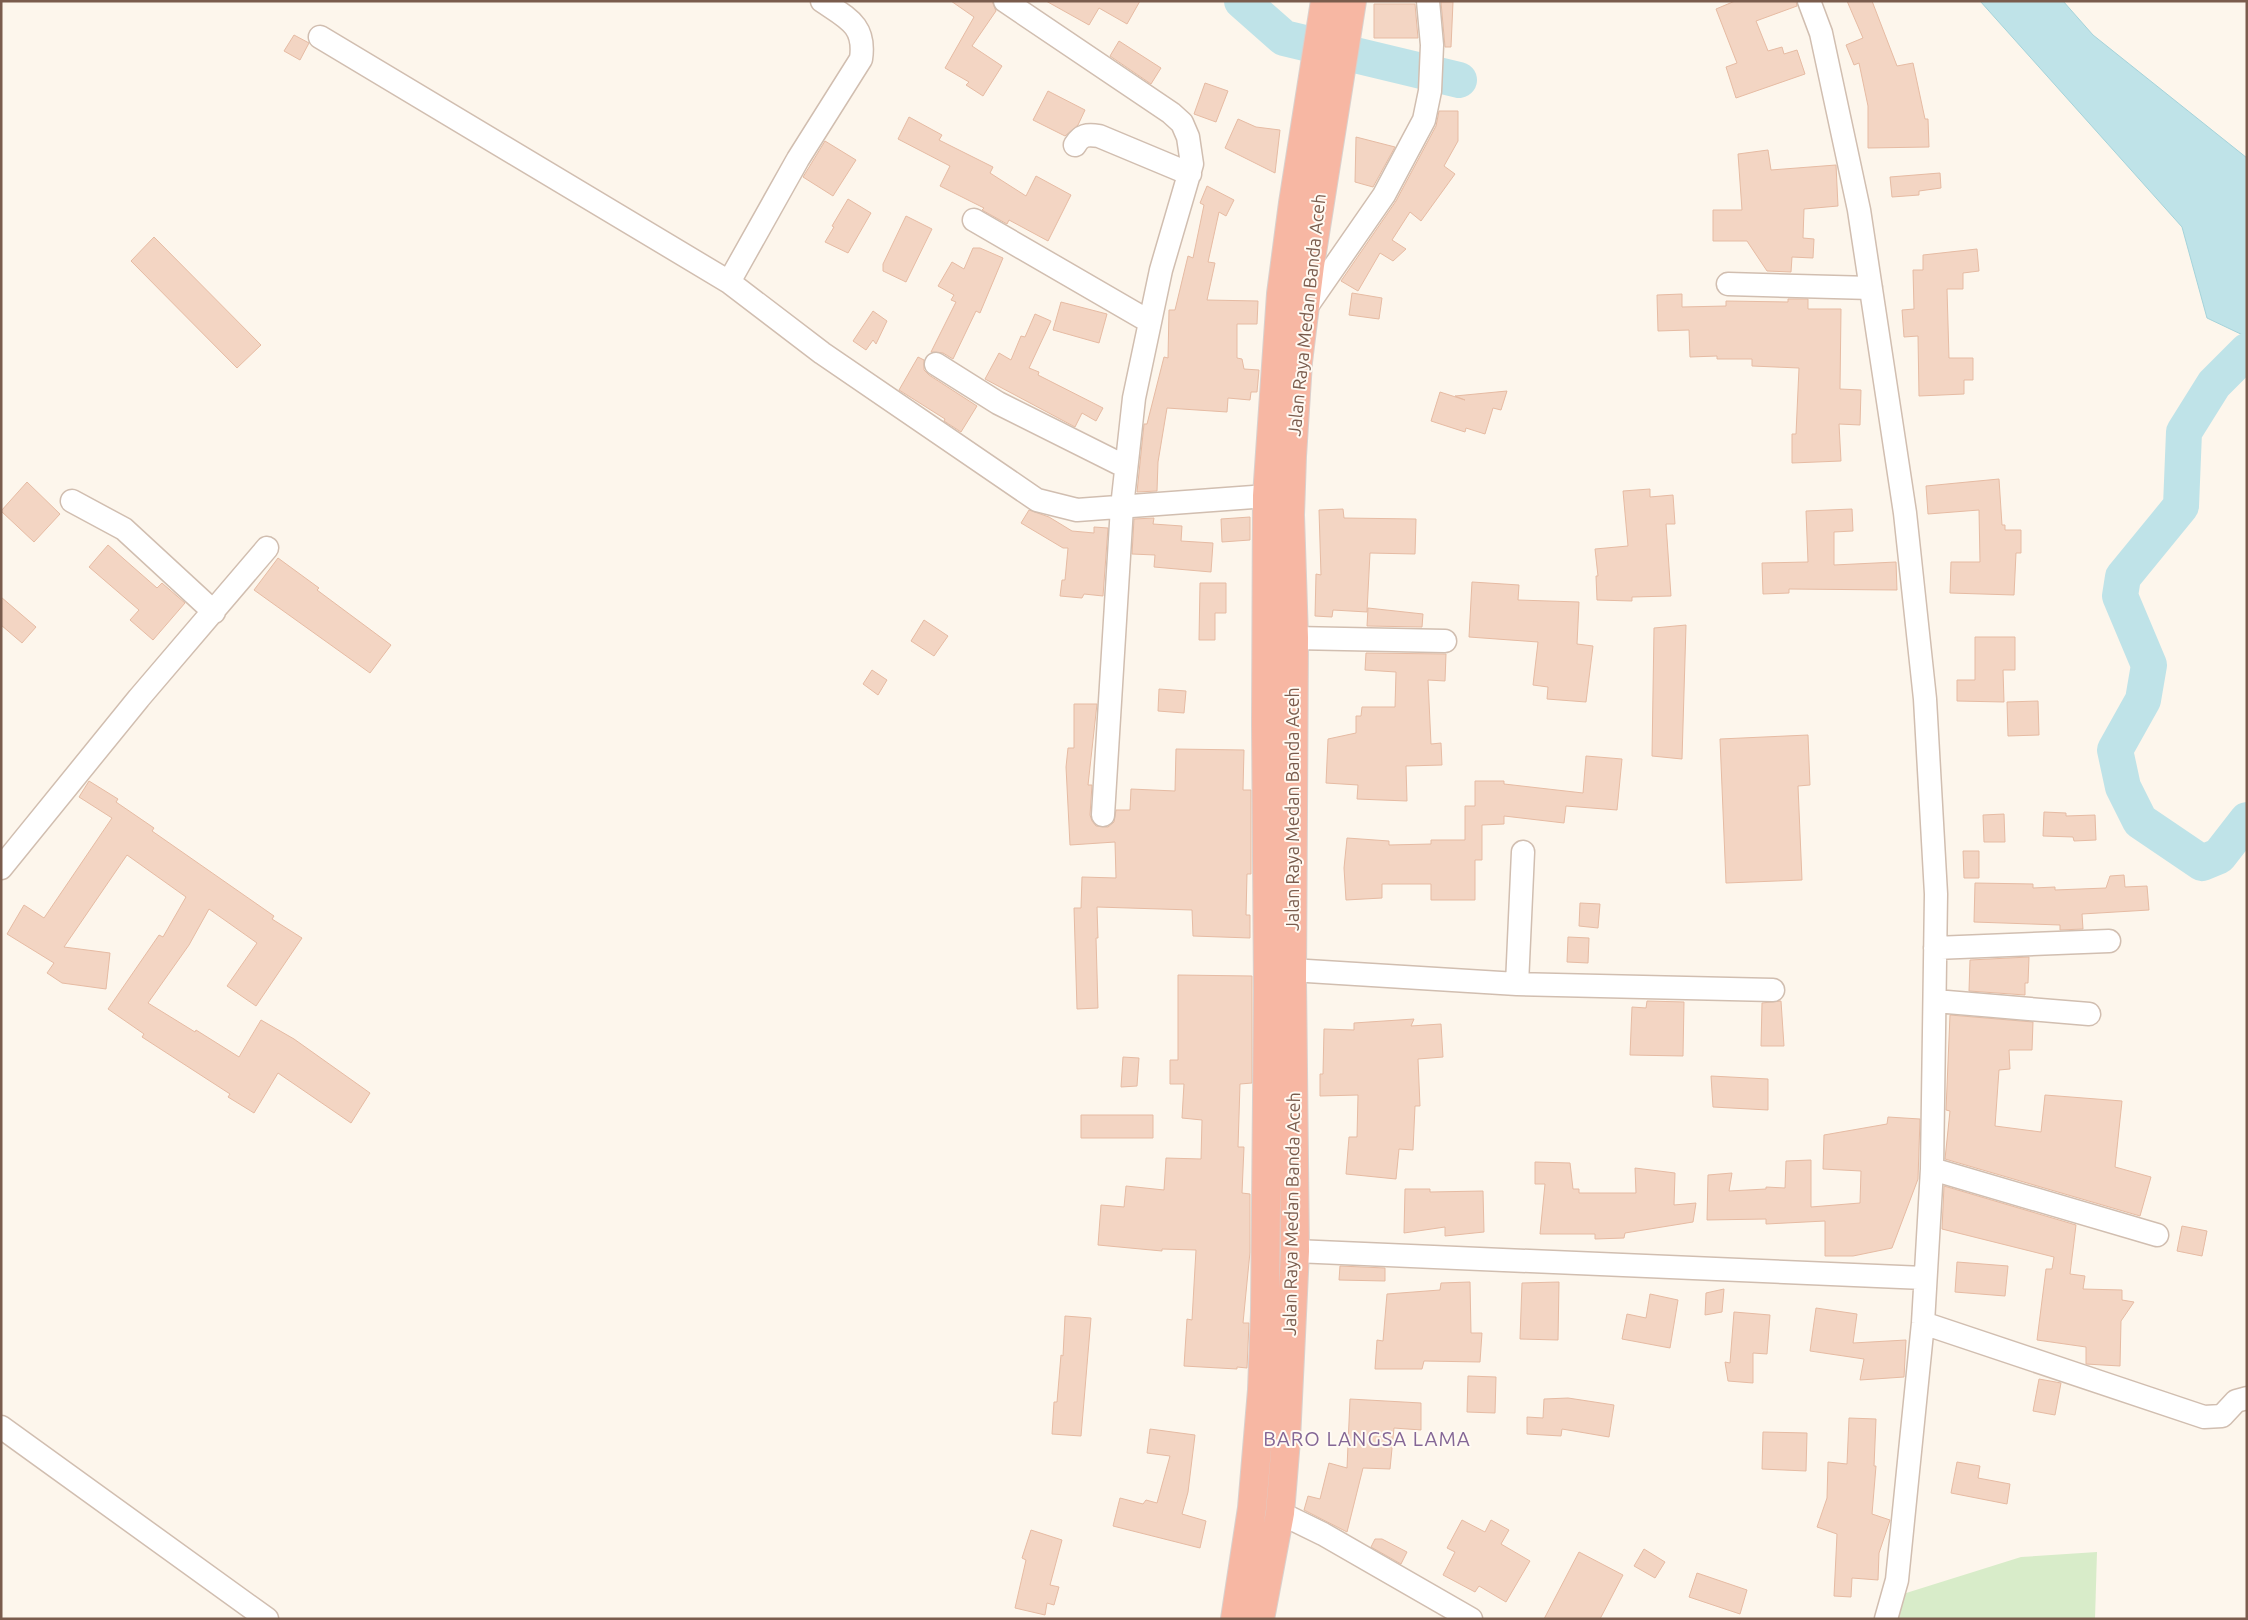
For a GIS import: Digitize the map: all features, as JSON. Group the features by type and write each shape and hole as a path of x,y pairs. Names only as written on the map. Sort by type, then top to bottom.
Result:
{"highway":[{"name":"Jalan Raya Medan Banda Aceh","path":"1260,1619 1280,1513 1286,1440 1295,1251 1280,969 1267,496 1286,387 1306,309 1318,212 1323,101 1324,4"},
{"name":"Jalan Raya Medan Banda Aceh","path":"1235,1619 1252,1508 1262,1390 1294,638 1281,294 1292,203 1351,6"},
{"path":"1265,1312 1292,1315"}],"street":[{"path":"729,282 798,159 861,59 862,40 854,23 822,1"},
{"path":"1005,1 1172,112 1182,123 1191,150 1190,174 1162,270 1134,398 1122,507 1103,815"},
{"path":"1306,309 1384,195 1417,137 1424,120 1430,91 1432,45 1428,1"},
{"path":"1809,1 1821,33 1859,210 1905,514 1925,699 1936,894 1932,1168 1924,1278 1923,1323 1897,1580 1886,1619"},
{"path":"320,37 729,282 830,358 1037,500 1078,510 1267,496"},
{"path":"1075,145 1084,135 1099,136 1190,174"},
{"path":"974,220 1150,322"},
{"path":"1728,284 1872,288"},
{"path":"936,364 998,403 1126,467"},
{"path":"72,501 124,529 214,612"},
{"path":"1,868 139,698 267,548"},
{"path":"1294,638 1445,641"},
{"path":"1517,984 1523,852"},
{"path":"1935,948 2109,940"},
{"path":"1280,969 1517,984 1773,990"},
{"path":"1935,1001 2089,1014"},
{"path":"1932,1168 2157,1235"},
{"path":"1295,1251 1924,1278"},
{"path":"1923,1323 2204,1417 2222,1416 2236,1401 2247,1398"},
{"path":"1,1427 267,1619"},
{"path":"1280,1513 1322,1534 1471,1619"}],"green space":[{"path":"2097,1552 2095,1619 1893,1619 1903,1594 2021,1557"}],"water":[{"path":"1980,1 2063,1 2093,35 2247,158 2247,337 2207,318 2182,227"}],"building":[{"path":"951,1 992,1 996,11 972,46 1002,66 983,96 966,85 969,82 945,68 974,17"},
{"path":"1046,1 1140,1 1127,24 1099,8 1089,25"},
{"path":"1735,1 1796,1 1797,6 1756,21 1768,51 1782,47 1784,54 1797,50 1805,74 1736,98 1726,67 1737,63 1716,9"},
{"path":"1847,1 1872,1 1897,66 1913,63 1925,119 1928,119 1929,147 1868,148 1868,106 1859,63 1854,65 1846,45 1863,38"},
{"path":"1441,2 1453,2 1451,47 1445,47"},
{"path":"1374,4 1415,4 1418,38 1374,38"},
{"path":"294,35 309,43 300,60 284,51"},
{"path":"1119,41 1161,68 1151,84 1110,56"},
{"path":"1205,83 1228,91 1216,122 1194,114"},
{"path":"1048,91 1085,110 1078,125 1065,136 1033,120"},
{"path":"1439,111 1458,111 1458,141 1444,166 1455,174 1421,221 1410,212 1392,240 1406,249 1393,261 1380,253 1358,291 1341,281 1396,201 1436,126"},
{"path":"909,117 942,135 939,140 993,167 990,173 1026,196 1036,176 1071,195 1048,241 1009,220 1007,224 982,210 984,208 940,186 950,166 898,139"},
{"path":"1238,119 1256,127 1280,130 1275,173 1225,148"},
{"path":"1356,137 1395,147 1373,187 1355,182"},
{"path":"825,141 856,160 833,196 803,177"},
{"path":"1768,150 1771,170 1836,165 1838,206 1804,209 1803,238 1814,239 1813,258 1792,257 1791,272 1767,271 1747,241 1713,241 1713,210 1742,210 1738,154"},
{"path":"1940,173 1941,188 1919,191 1919,195 1892,197 1890,177"},
{"path":"1207,186 1234,200 1226,216 1219,212 1208,262 1215,263 1207,300 1258,301 1257,324 1237,324 1237,358 1242,359 1244,369 1259,370 1257,392 1251,392 1250,400 1228,398 1227,412 1167,408 1158,462 1157,491 1137,492 1144,424 1147,424 1164,357 1168,358 1169,310 1175,310 1188,256 1193,258 1204,205 1200,203"},
{"path":"848,199 871,213 848,253 825,242"},
{"path":"906,216 932,229 906,282 883,271 883,264"},
{"path":"154,237 261,345 237,368 131,261"},
{"path":"973,248 980,248 1003,258 980,313 976,311 953,359 943,353 931,352 956,302 951,300 954,295 938,286 952,262 964,269"},
{"path":"1977,249 1979,271 1963,273 1963,289 1947,289 1949,358 1973,358 1973,380 1964,380 1964,394 1919,396 1918,336 1904,337 1902,310 1914,309 1913,270 1923,270 1923,255"},
{"path":"1352,293 1382,298 1379,319 1349,315"},
{"path":"1682,294 1682,307 1726,306 1726,301 1788,302 1788,299 1808,299 1808,309 1841,309 1840,389 1861,390 1860,425 1839,424 1841,461 1792,463 1792,434 1796,434 1799,368 1752,366 1752,359 1717,359 1717,356 1690,357 1689,330 1658,331 1657,295"},
{"path":"1061,302 1107,314 1099,343 1053,330"},
{"path":"873,311 887,321 876,344 873,340 866,350 853,341"},
{"path":"1035,314 1051,321 1029,368 1039,372 1038,375 1103,408 1096,421 1082,413 1075,427 985,379 999,353 1011,360 1021,336 1025,337"},
{"path":"918,357 924,360 924,370 929,375 977,406 961,432 944,421 945,419 899,390"},
{"path":"1507,391 1501,410 1493,408 1485,434 1466,428 1465,432 1431,421 1440,392 1465,400 1455,396"},
{"path":"1999,479 2002,525 2005,525 2005,530 2021,530 2021,553 2016,553 2014,595 1950,593 1951,562 1980,562 1979,510 1928,514 1926,486"},
{"path":"27,482 60,514 34,542 1,511"},
{"path":"1650,489 1650,497 1673,495 1675,524 1666,524 1671,596 1632,597 1632,601 1597,600 1596,576 1598,576 1595,549 1628,546 1623,491"},
{"path":"1343,509 1344,518 1416,519 1415,554 1370,553 1367,612 1333,610 1332,617 1315,616 1316,574 1321,575 1319,510"},
{"path":"1852,509 1853,531 1834,532 1834,565 1896,562 1897,590 1789,589 1789,593 1763,594 1762,563 1808,562 1806,511"},
{"path":"1029,510 1049,517 1072,531 1094,533 1094,527 1108,528 1103,596 1084,594 1082,598 1060,596 1062,580 1065,580 1068,548 1063,548 1021,523"},
{"path":"1250,517 1250,540 1222,542 1221,519"},
{"path":"1154,518 1153,524 1182,526 1181,541 1213,543 1211,572 1154,567 1155,555 1132,554 1134,519"},
{"path":"108,545 157,588 162,583 185,603 153,640 130,620 139,610 89,567"},
{"path":"278,558 319,588 317,590 391,645 370,673 254,590"},
{"path":"1472,582 1519,585 1518,600 1579,602 1577,644 1593,646 1586,702 1547,699 1548,687 1533,685 1538,642 1469,637"},
{"path":"1200,583 1226,583 1226,613 1215,613 1215,640 1199,640"},
{"path":"1,597 36,627 22,643 1,625"},
{"path":"1368,608 1423,614 1422,627 1367,626"},
{"path":"924,620 948,636 934,656 911,641"},
{"path":"1686,625 1682,759 1652,756 1654,628"},
{"path":"1975,637 2015,637 2015,670 2003,670 2004,702 1957,701 1957,680 1975,680"},
{"path":"1366,653 1446,654 1445,681 1428,680 1431,744 1441,743 1442,765 1406,766 1407,801 1357,799 1358,785 1326,783 1328,739 1356,733 1356,716 1361,716 1362,707 1395,707 1396,672 1365,670"},
{"path":"872,670 887,680 878,695 863,684"},
{"path":"1159,689 1186,691 1184,713 1158,711"},
{"path":"2038,701 2039,735 2008,736 2007,702"},
{"path":"1074,704 1097,704 1088,785 1092,785 1090,815 1096,826 1108,827 1114,822 1116,810 1130,810 1131,789 1175,791 1176,749 1244,750 1243,790 1251,790 1251,874 1247,874 1246,915 1250,915 1250,938 1193,936 1192,910 1097,907 1098,1008 1077,1009 1074,908 1081,908 1082,877 1116,878 1115,842 1070,845 1066,767 1068,748 1074,748"},
{"path":"1808,735 1810,785 1798,786 1802,880 1726,883 1720,739"},
{"path":"1586,756 1622,759 1617,810 1566,806 1564,823 1504,816 1504,824 1482,825 1482,860 1475,860 1475,900 1431,900 1431,884 1382,884 1382,898 1346,900 1344,868 1347,838 1389,841 1389,845 1431,844 1431,840 1465,840 1465,806 1475,806 1475,781 1504,781 1504,784 1583,793"},
{"path":"89,781 118,799 116,802 154,828 152,831 274,916 272,919 302,938 256,1006 227,986 257,943 209,909 189,945 148,1003 239,1057 261,1020 294,1039 370,1093 351,1123 278,1073 254,1113 228,1097 230,1094 142,1037 144,1034 108,1009 159,935 163,937 186,897 127,855 64,947 110,953 106,989 62,983 47,973 54,963 7,934 24,905 44,918 112,818 79,797"},
{"path":"2044,812 2066,813 2066,816 2095,815 2096,840 2074,841 2073,837 2043,836"},
{"path":"2004,814 2005,842 1984,842 1983,815"},
{"path":"1963,851 1979,851 1979,878 1964,878"},
{"path":"2124,875 2125,887 2147,886 2149,910 2082,914 2083,929 2060,930 2060,925 1974,922 1975,883 2033,884 2033,888 2055,887 2055,890 2106,888 2110,876"},
{"path":"1580,903 1600,904 1598,928 1579,926"},
{"path":"1568,937 1589,938 1588,963 1567,962"},
{"path":"2029,957 2028,983 2025,983 2025,995 1969,991 1970,960"},
{"path":"1178,975 1252,976 1252,1083 1240,1084 1238,1147 1244,1147 1242,1193 1250,1194 1250,1252 1243,1323 1249,1323 1247,1368 1184,1366 1187,1319 1192,1320 1196,1250 1162,1249 1162,1251 1098,1245 1101,1205 1124,1207 1126,1186 1164,1190 1166,1158 1201,1159 1202,1120 1182,1118 1184,1084 1170,1084 1170,1060 1178,1060"},
{"path":"1647,1001 1684,1002 1683,1056 1630,1055 1632,1007 1646,1008"},
{"path":"1781,1001 1784,1046 1761,1046 1762,1003"},
{"path":"1950,1015 2033,1022 2032,1050 2009,1050 2010,1069 1999,1070 1995,1126 2041,1132 2045,1095 2122,1101 2115,1167 2151,1177 2140,1216 1945,1159 1950,1111 1946,1110"},
{"path":"1414,1019 1411,1026 1441,1024 1443,1057 1418,1059 1420,1106 1415,1106 1413,1150 1399,1149 1396,1179 1346,1174 1349,1137 1357,1137 1358,1095 1320,1096 1320,1074 1323,1074 1324,1029 1354,1030 1354,1023"},
{"path":"1123,1057 1139,1058 1137,1086 1121,1087"},
{"path":"1711,1076 1768,1079 1768,1110 1713,1107"},
{"path":"1081,1115 1153,1115 1153,1138 1081,1138"},
{"path":"1888,1117 1920,1119 1918,1179 1892,1248 1853,1256 1825,1256 1825,1221 1766,1224 1766,1219 1707,1220 1708,1175 1732,1173 1729,1191 1766,1189 1766,1187 1785,1188 1786,1161 1811,1160 1811,1207 1860,1203 1861,1171 1823,1169 1824,1135 1887,1124"},
{"path":"1535,1162 1570,1163 1573,1189 1579,1189 1579,1193 1636,1193 1635,1168 1675,1173 1674,1205 1696,1203 1693,1222 1625,1233 1624,1238 1595,1239 1595,1234 1540,1234 1545,1184 1535,1184"},
{"path":"1944,1186 2076,1225 2070,1274 2085,1276 2083,1289 2122,1290 2122,1300 2134,1302 2121,1321 2120,1366 2086,1364 2086,1347 2037,1340 2046,1269 2052,1269 2054,1257 1942,1229"},
{"path":"1405,1189 1430,1189 1430,1192 1483,1191 1484,1232 1445,1236 1445,1227 1404,1233"},
{"path":"2182,1226 2207,1231 2202,1256 2177,1251"},
{"path":"1957,1262 2008,1266 2005,1296 1955,1292"},
{"path":"1340,1266 1385,1268 1385,1281 1339,1280"},
{"path":"1470,1282 1471,1333 1482,1333 1480,1362 1424,1361 1422,1369 1375,1369 1377,1340 1383,1341 1387,1294 1440,1290 1441,1283"},
{"path":"1559,1282 1558,1340 1520,1339 1522,1283"},
{"path":"1724,1289 1722,1312 1705,1315 1706,1293"},
{"path":"1650,1294 1678,1300 1670,1348 1622,1339 1627,1314 1646,1318"},
{"path":"1816,1308 1857,1314 1853,1343 1906,1340 1904,1377 1860,1380 1864,1359 1810,1351"},
{"path":"1734,1312 1770,1315 1767,1354 1753,1353 1753,1383 1728,1381 1725,1362 1730,1363"},
{"path":"1065,1316 1091,1318 1081,1436 1052,1434 1054,1402 1057,1402 1061,1355 1063,1356"},
{"path":"1468,1376 1496,1377 1495,1413 1467,1412"},
{"path":"2039,1379 2061,1383 2055,1415 2033,1411"},
{"path":"1568,1398 1614,1405 1609,1437 1562,1429 1561,1436 1527,1434 1527,1417 1543,1418 1544,1399"},
{"path":"1350,1399 1421,1403 1421,1430 1394,1428 1390,1469 1363,1468 1347,1532 1304,1510 1308,1496 1320,1499 1329,1463 1347,1468"},
{"path":"1849,1418 1876,1419 1874,1466 1876,1466 1872,1514 1890,1520 1879,1553 1878,1580 1852,1578 1851,1597 1834,1596 1837,1534 1817,1527 1827,1498 1828,1462 1847,1464"},
{"path":"1150,1429 1195,1435 1188,1492 1182,1514 1206,1521 1200,1548 1113,1526 1120,1498 1143,1504 1146,1500 1157,1503 1170,1456 1147,1453"},
{"path":"1763,1432 1807,1433 1806,1471 1762,1469"},
{"path":"1957,1462 1980,1466 1978,1478 2010,1484 2007,1504 1951,1493"},
{"path":"1462,1520 1485,1532 1491,1520 1509,1530 1501,1544 1530,1561 1506,1602 1479,1586 1475,1592 1443,1575 1455,1552 1447,1548"},
{"path":"1031,1530 1062,1540 1050,1585 1059,1587 1054,1605 1047,1603 1045,1615 1015,1608 1026,1560 1022,1558"},
{"path":"1375,1539 1382,1539 1407,1552 1401,1564 1371,1547"},
{"path":"1644,1549 1665,1562 1655,1578 1634,1566"},
{"path":"1579,1552 1623,1575 1600,1619 1544,1619"},
{"path":"1697,1573 1747,1590 1740,1614 1689,1597"}],"waterway":[{"path":"1242,1 1284,38 1459,80"},
{"path":"2247,351 2214,384 2184,432 2181,506 2123,577 2120,596 2149,665 2143,700 2115,750 2123,787 2140,821 2202,863 2219,856 2247,820"}],"district":[{"name":"BARO LANGSA LAMA","path":"1367,1439"}]}
